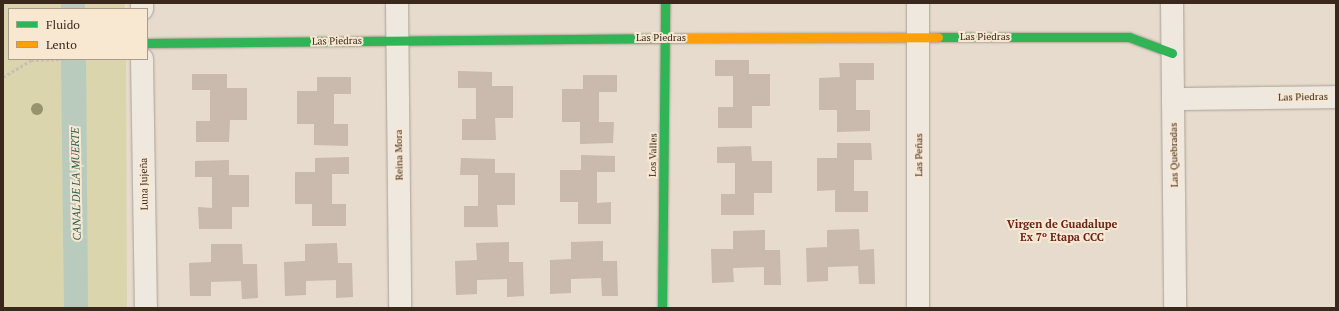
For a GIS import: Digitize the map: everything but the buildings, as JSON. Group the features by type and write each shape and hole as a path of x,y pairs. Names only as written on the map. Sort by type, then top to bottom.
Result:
{"street":[{"name":"Reina Mora","path":"397,3 400,308"},
{"name":"Los Valles","path":"662,308 665,3"},
{"name":"Las Peñas","path":"918,3 918,308"},
{"name":"Las Quebradas","path":"1172,3 1175,308"},
{"name":"Las Piedras","path":"148,43 665,38 1129,37 1172,53"},
{"name":"Luna Jujeña","path":"142,60 146,308"},
{"name":"Las Piedras","path":"1173,99 1336,97"}],"path":[{"path":"3,77 31,60 60,60"}],"shaded area":[{"path":"3,3 125,3 125,8 8,8 8,60 126,60 127,308 3,308"}],"water":[{"path":"61,3 85,3 85,8 61,8"},
{"name":"CANAL DE LA MUERTE","path":"61,60 86,60 88,308 64,308"}],"traffic: fast":[{"path":"662,308 665,3"},
{"path":"938,37 1129,37 1172,53"},
{"path":"148,43 688,38"}],"traffic: slow":[{"path":"688,38 938,37"}],"district":[{"name":"Virgen de Guadalupe Ex 7º Etapa CCC","path":"1062,231"}]}
